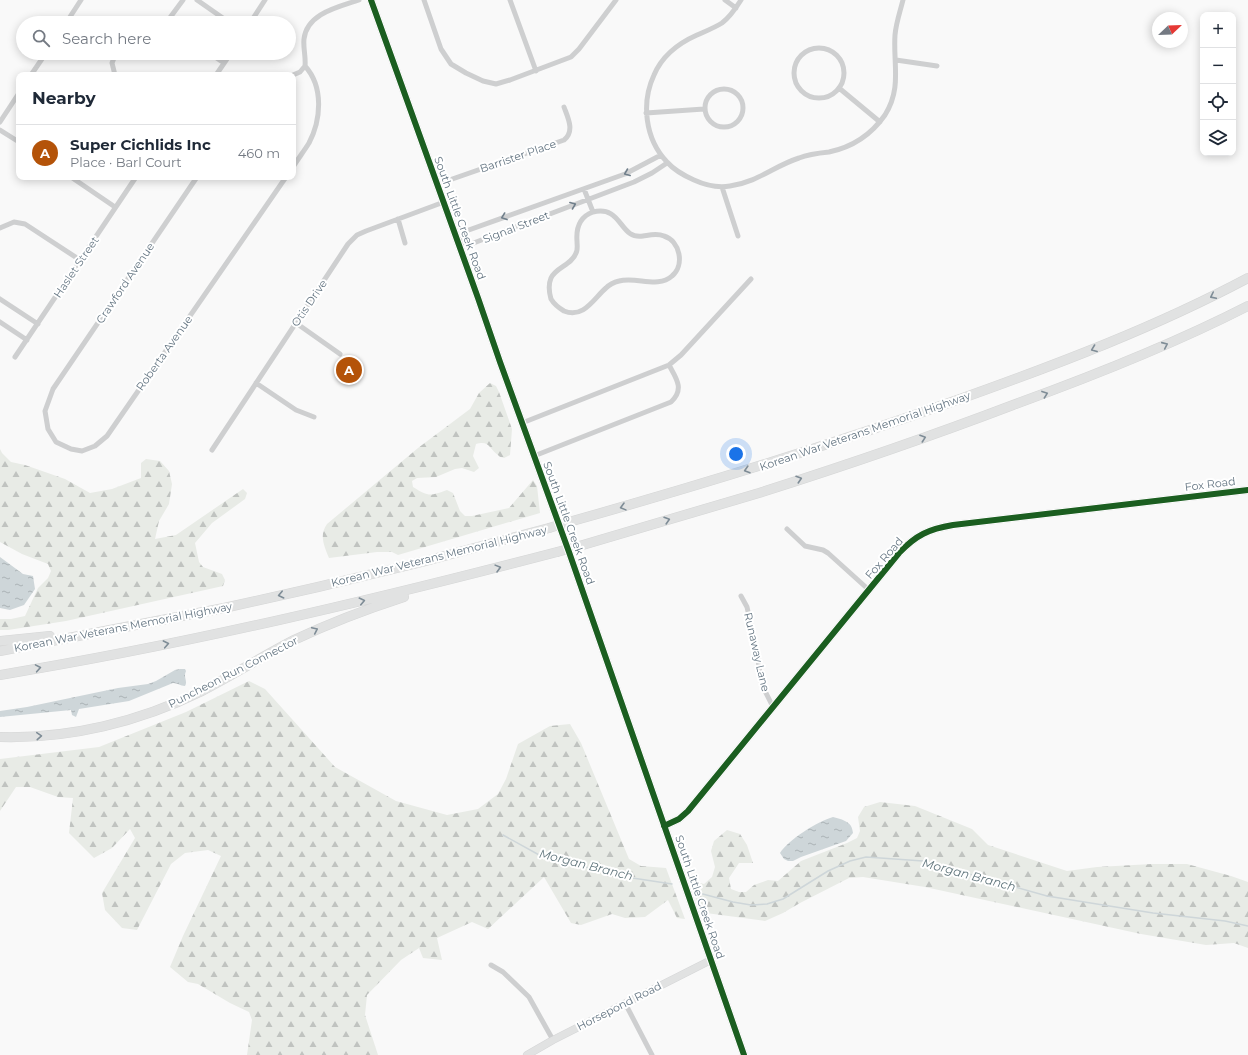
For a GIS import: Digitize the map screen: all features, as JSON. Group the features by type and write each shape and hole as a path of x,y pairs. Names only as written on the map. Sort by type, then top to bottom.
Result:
{"highway":[{"name":"Korean War Veterans Memorial Highway","path":"0,651 224,608 318,587 429,560 647,501 879,427 967,396 1122,338 1184,310 1248,278"},
{"path":"0,675 222,633 460,578 576,547 761,492 983,417 1138,357 1248,306"},
{"name":"Puncheon Run Connector","path":"0,737 42,736 71,732 111,724 151,712 206,689 280,647 330,623 460,578"},
{"path":"0,641 107,631"}],"street":[{"path":"71,16 81,0"},
{"path":"170,16 183,0"},
{"path":"197,0 220,16"},
{"path":"255,16 265,0"},
{"path":"296,162 308,144 315,130 319,106 315,80 305,66 304,38 307,27 310,22 321,14 359,0"},
{"name":"South Little Creek Road","path":"371,0 572,559 744,1055"},
{"path":"424,0 441,49 451,64 483,81 496,84 565,60 574,54 616,0"},
{"path":"510,0 536,71"},
{"path":"725,0 736,8"},
{"path":"741,0 736,8 721,23 684,41 666,56 657,68 648,92 646,113 653,140 661,156 667,163 692,179 706,184 722,187 737,185 754,180 799,158 836,150 851,145 864,138 880,122 888,110 894,95 896,82 895,33 903,0"},
{"path":"823,49 831,52 838,57 844,72 839,88 833,94 818,98 803,92 798,86 794,75 796,63 807,51 823,49"},
{"path":"33,72 41,60"},
{"path":"113,60 112,63 114,72"},
{"path":"220,60 224,63"},
{"path":"218,72 226,60"},
{"path":"896,60 937,66"},
{"path":"296,74 300,72 305,66"},
{"path":"839,88 880,122"},
{"path":"724,89 736,93 740,98 743,110 742,116 733,126 720,128 714,126 709,121 704,109 708,97 712,93 724,89"},
{"path":"0,122 16,98"},
{"name":"Barrister Place","path":"438,184 564,140 567,137 570,128 570,121 564,107"},
{"path":"646,113 704,109"},
{"path":"0,130 16,140"},
{"name":"Signal Street","path":"661,156 624,174 466,231 458,241 471,244 643,178 667,163"},
{"path":"75,180 115,207"},
{"name":"Haslet Street","path":"15,357 134,180"},
{"name":"Crawford Avenue","path":"53,389 196,180"},
{"name":"Roberta Avenue","path":"53,389 45,411 48,429 56,442 71,449 82,451 95,446 107,436 284,180"},
{"path":"722,187 738,236"},
{"path":"584,189 593,212"},
{"name":"Otis Drive","path":"212,450 348,244 357,235 366,231 444,202"},
{"path":"602,211 611,213 618,219 626,230 633,235 641,237 658,234 668,237 678,249 678,268 673,276 663,280 653,282 627,279 616,282 606,287 592,303 583,310 577,312 567,312 562,310 553,302 549,291 551,276 558,269 570,262 576,254 577,228 586,216 593,212 602,211"},
{"path":"398,219 405,243"},
{"path":"0,228 14,222 25,224 80,260"},
{"path":"522,423 669,365 681,355 751,279"},
{"path":"0,299 38,324"},
{"path":"0,322 27,340"},
{"path":"296,323 340,354"},
{"path":"534,456 671,402 677,395 679,388 669,365"},
{"path":"256,383 296,410 314,417"},
{"name":"Fox Road","path":"664,826 679,819 688,811 899,553 920,535 953,524 1248,490"},
{"path":"787,529 805,546 823,550 828,553 869,590"},
{"name":"Runaway Lane","path":"741,596 747,607 757,652 761,681 765,694 773,707"},
{"name":"Horsepond Road","path":"527,1055 553,1040 711,960"},
{"path":"491,965 503,972 529,997 553,1040"},
{"path":"625,1003 652,1055"}],"green space":[{"path":"490,383 496,386 499,392 512,429 510,455 504,458 495,453 487,444 476,444 473,456 479,468 474,472 462,468 455,469 436,477 417,478 412,481 413,487 426,494 433,494 447,490 453,493 460,511 465,516 472,516 509,508 533,480 537,486 540,513 398,555 392,552 377,552 329,558 324,545 323,536 323,532 327,524 418,448 470,409 479,393"},
{"path":"0,449 11,462 25,465 65,479 90,493 112,489 141,478 141,463 146,459 160,461 169,471 172,484 169,504 159,521 155,539 176,535 243,489 247,493 245,499 212,523 195,543 199,562 203,567 222,574 225,580 223,586 66,621 0,630 0,619 11,619 25,616 38,588 48,578 51,571 48,564 22,554 0,542"},
{"path":"249,681 265,689 335,767 396,801 447,815 478,809 498,794 506,779 518,744 550,726 570,724 581,743 629,859 641,866 666,868 685,919 677,918 668,900 645,917 625,918 612,914 581,925 571,923 544,877 488,929 472,922 437,938 442,960 423,958 419,948 401,960 367,995 365,1015 378,1055 247,1055 252,1020 249,1012 230,1003 198,984 188,982 170,967 221,856 208,850 185,853 171,864 137,930 122,928 105,910 102,893 135,838 130,829 112,848 94,858 69,833 73,798 58,797 30,787 16,787 0,811 0,759 99,747 186,712"},
{"path":"880,802 915,806 972,829 988,845 1067,871 1097,867 1187,864 1248,882 1248,948 1234,943 1206,945 1141,934 925,887 863,877 849,878 765,921 706,913 697,902 690,880 704,884 712,877 715,867 711,851 714,841 727,830 740,834 747,845 753,863 739,863 729,878 731,889 739,892 746,892 754,885 768,880 778,881 801,861 857,838 860,831 858,817 864,807"}],"water":[{"path":"0,557 23,574 33,576 35,589 24,605 10,610 0,608"},
{"path":"185,669 186,671 185,686 173,683 129,701 79,709 76,717 72,715 71,710 0,717 0,711 27,707 118,688 148,684 175,670"},
{"path":"833,817 849,823 851,826 853,833 846,841 793,861 784,859 780,853 790,842 812,827"}],"waterway":[{"name":"Morgan Branch","path":"503,835 541,856 626,877 672,884"},
{"name":"Morgan Branch","path":"699,893 751,905 767,904 783,899 828,871 850,861 866,857 923,861 1047,896 1153,913 1225,921 1248,926"}],"cycle path":[{"path":"371,0 569,552 744,1055"},
{"path":"664,826 679,819 688,811 899,553 917,537 930,531 953,525 1248,490"}],"place":[{"name":"Super Cichlids Inc","path":"349,370"}]}
